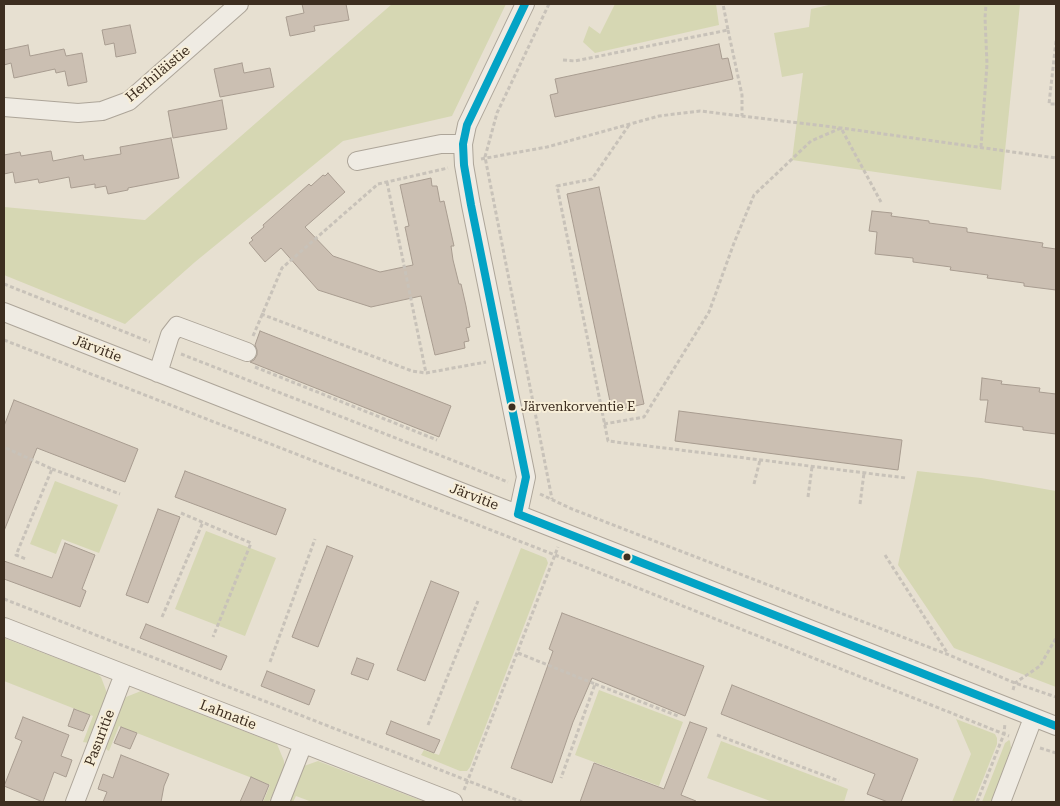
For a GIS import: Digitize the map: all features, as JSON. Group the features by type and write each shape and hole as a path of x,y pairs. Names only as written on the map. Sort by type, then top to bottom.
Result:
{"street":[{"name":"Herhiläistie","path":"4,107 78,113 102,111 129,101 239,4"},
{"path":"518,514 526,477 464,165 463,144 467,125 525,4"},
{"path":"357,161 441,144 463,144"},
{"name":"Järvitie","path":"4,312 1056,726"},
{"path":"158,372 170,335 177,326 247,352"},
{"name":"Lahnatie","path":"4,627 302,744 457,799"},
{"name":"Pasuritie","path":"75,802 124,674"},
{"path":"1001,802 1033,718"},
{"path":"280,802 302,744"}],"path":[{"path":"549,4 497,114 485,157 552,499"},
{"path":"723,4 742,95 742,116"},
{"path":"981,147 987,64 986,4"},
{"path":"563,60 575,61 728,30"},
{"path":"1056,41 1049,104 1056,104"},
{"path":"437,440 243,362 261,314 282,268 378,184 464,165 485,157 546,148 660,116 700,111 841,128 1056,158"},
{"path":"629,125 592,179 557,186 608,441 906,478"},
{"path":"841,128 880,202"},
{"path":"604,424 644,417 709,312 754,195 811,141 841,128"},
{"path":"387,182 426,373"},
{"path":"261,314 412,371 426,373 502,359"},
{"path":"4,340 1056,753"},
{"path":"6,448 52,469 120,494"},
{"path":"754,484 760,460"},
{"path":"808,497 812,467"},
{"path":"26,559 16,555 52,469"},
{"path":"860,504 864,473"},
{"path":"457,799 467,781 518,653 572,508"},
{"path":"180,513 251,543 212,637"},
{"path":"162,618 202,522"},
{"path":"270,662 314,539"},
{"path":"885,555 948,655"},
{"path":"4,599 522,802"},
{"path":"428,725 478,601"},
{"path":"1015,683 1040,666 1056,638"},
{"path":"518,653 678,716"},
{"path":"560,778 595,684"},
{"path":"977,802 1004,734"},
{"path":"718,735 839,781"}],"green space":[{"path":"392,4 506,4 452,116 343,141 195,262 125,324 4,275 4,207 145,220"},
{"path":"615,4 716,4 719,25 595,53 583,42 589,26 600,34"},
{"path":"833,4 1020,4 1001,190 792,160 803,73 782,77 774,33 809,27 811,9"},
{"path":"917,471 981,478 1056,491 1056,687 954,648 898,565"},
{"path":"55,481 118,505 99,553 62,539 56,554 30,544"},
{"path":"206,531 276,558 245,636 175,609"},
{"path":"521,548 546,558 548,563 470,767 467,771 460,771 421,755 424,750 439,755"},
{"path":"4,638 98,674 101,677 107,693 89,743 83,742 93,716 4,681"},
{"path":"599,690 683,722 659,786 575,755"},
{"path":"141,691 277,744 284,761 284,768 269,802 263,802 270,785 119,726 109,751 107,750 105,747 122,702 126,697"},
{"path":"956,719 995,734 997,738 997,744 974,802 952,802 971,754"},
{"path":"1009,740 1011,748 992,802 982,802 1005,743"},
{"path":"721,741 848,789 844,802 773,802 707,778"},
{"path":"318,761 425,802 312,802 296,796 293,802 287,802 297,773 304,766"}],"building":[{"path":"302,4 346,4 349,20 314,26 315,31 290,36 286,17 304,13"},
{"path":"130,25 136,53 116,57 114,43 105,45 102,30"},
{"path":"719,44 722,59 728,58 733,79 555,117 550,95 558,93 555,79"},
{"path":"28,45 30,56 64,49 66,56 82,53 87,82 68,86 65,71 56,73 55,69 14,78 11,63 4,65 4,50"},
{"path":"242,63 244,73 270,68 274,87 220,97 214,69"},
{"path":"222,100 227,129 173,138 168,111"},
{"path":"171,138 179,178 128,188 128,190 108,194 106,186 95,188 95,184 71,188 69,177 39,183 38,179 15,183 13,172 4,174 4,155 20,152 21,156 51,151 53,161 83,155 84,160 121,154 120,147"},
{"path":"328,173 345,192 305,227 333,256 380,272 413,265 405,227 409,226 400,185 431,178 432,186 437,186 440,202 444,201 454,246 451,246 453,260 466,306 470,327 466,328 469,341 464,342 465,348 435,355 421,296 371,307 318,290 281,248 265,262 249,243 253,240 251,238 264,227 263,225 309,184 311,186"},
{"path":"599,187 644,404 612,411 567,194"},
{"path":"872,211 892,213 891,216 929,221 929,223 967,228 967,232 1043,243 1042,247 1056,249 1056,290 1024,286 1024,283 987,278 988,275 950,270 951,267 913,262 913,258 875,254 877,232 869,231"},
{"path":"260,331 451,406 439,437 250,362 257,355 255,345"},
{"path":"982,378 1002,381 1001,384 1040,388 1039,392 1056,394 1056,434 1023,430 1023,427 985,422 988,400 980,400"},
{"path":"14,400 138,449 125,482 37,448 4,531 4,426"},
{"path":"679,411 902,440 898,470 675,441"},
{"path":"185,471 286,509 276,535 175,497"},
{"path":"158,509 180,517 148,603 126,595"},
{"path":"65,543 95,555 82,589 86,591 80,607 4,579 4,561 52,578"},
{"path":"327,546 353,556 318,647 292,637"},
{"path":"431,581 459,592 425,681 397,670"},
{"path":"562,613 704,666 685,716 592,678 573,722 552,783 511,768 553,651 549,649"},
{"path":"146,624 227,656 221,670 140,638"},
{"path":"357,658 374,664 368,680 351,674"},
{"path":"267,671 315,690 309,705 261,686"},
{"path":"732,685 918,759 901,802 888,802 867,794 875,774 721,714"},
{"path":"74,709 90,715 83,731 68,726"},
{"path":"23,717 69,735 61,756 72,760 66,777 54,772 43,802 4,786 22,741 15,738"},
{"path":"391,721 440,740 434,753 386,734"},
{"path":"690,722 707,728 681,795 696,802 580,802 594,763 664,789"},
{"path":"121,727 137,733 130,749 114,743"},
{"path":"121,755 169,774 164,786 161,802 103,802 107,792 98,789 103,774 113,778"},
{"path":"251,777 269,785 262,802 240,802"}],"transit line":[{"path":"518,514 526,477 471,205 464,165 463,144 467,125 525,4"},
{"path":"518,514 1056,726"}],"place":[{"name":"Järvenkorventie E","path":"512,407"}]}
